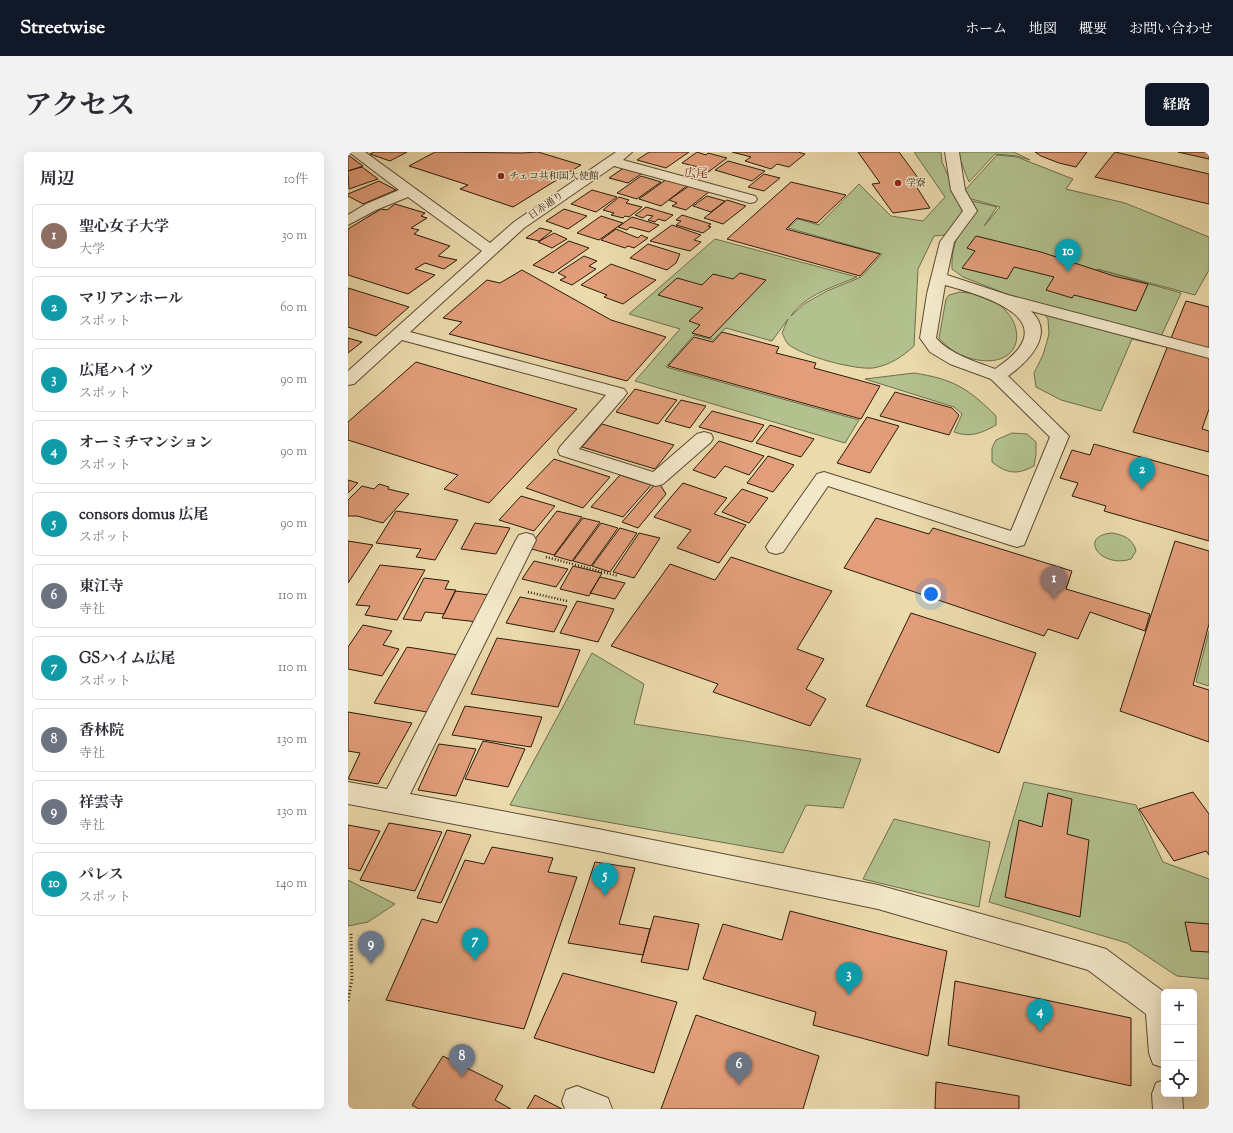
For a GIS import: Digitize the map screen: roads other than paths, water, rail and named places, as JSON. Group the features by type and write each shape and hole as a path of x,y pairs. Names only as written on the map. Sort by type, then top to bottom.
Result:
{"street":[{"path":"356,152 490,250"},
{"name":"日赤通り","path":"348,380 518,225 625,152"},
{"path":"776,547 824,478 1017,540 1060,436 997,375 956,360 936,348 928,338 947,242 970,211 958,190 952,152"},
{"path":"612,161 750,199"},
{"path":"348,221 371,207 409,192"},
{"path":"939,278 1001,298 1209,353"},
{"path":"997,375 1007,369 1025,353 1034,336 1032,321 1020,308 1001,298"},
{"path":"398,334 618,393 567,451 656,480 704,438"},
{"path":"393,802 523,545"},
{"path":"348,794 598,840 878,897 1096,959 1160,1007 1162,1025"},
{"path":"1167,1097 1168,1109"}],"place":[{"name":"チェコ共和国大使館","path":"501,176"},
{"name":"学寮","path":"898,183"},
{"name":"パレス","path":"1068,272"},
{"name":"マリアンホール","path":"1142,490"},
{"name":"聖心女子大学","path":"1054,599"},
{"name":"consors domus 広尾","path":"605,896"},
{"name":"GSハイム広尾","path":"475,961"},
{"name":"祥雲寺","path":"371,964"},
{"name":"広尾ハイツ","path":"849,995"},
{"name":"オーミチマンション","path":"1040,1032"},
{"name":"香林院","path":"462,1077"},
{"name":"東江寺","path":"739,1085"}],"district":[{"name":"広尾","path":"696,174"}]}
